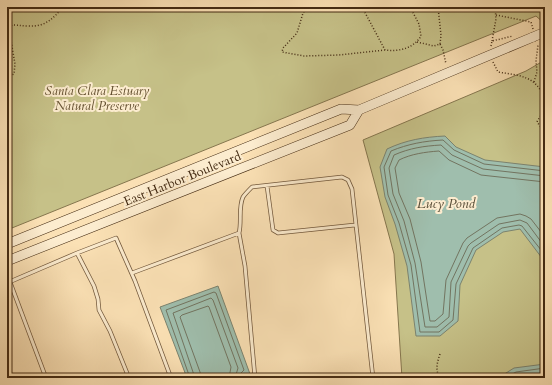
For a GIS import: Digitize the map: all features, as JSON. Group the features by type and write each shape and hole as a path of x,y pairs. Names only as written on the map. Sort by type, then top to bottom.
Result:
{"main road":[{"name":"East Harbor Boulevard","path":"7,244 342,109 359,110 489,55 533,33 545,32"},
{"name":"East Harbor Boulevard","path":"7,261 350,125 359,110"}],"lane":[{"path":"255,378 245,266 239,233 243,197 252,187 342,177 348,180 352,189 372,378"},
{"path":"267,186 273,230 278,233 355,225"},
{"path":"132,273 239,233"},
{"path":"46,378 8,282 116,238 132,273 171,378"},
{"path":"77,253 94,286 98,299 99,310 110,331 129,378"}],"path":[{"path":"7,76 14,74 15,64 9,30 12,25 19,24 36,26 47,23 54,18 63,7"},
{"path":"308,7 303,13 297,33 283,48 282,52 304,56 340,55 385,50 401,50 417,42 421,36 419,24 410,7"},
{"path":"362,7 385,50"},
{"path":"438,7 441,29 440,44 443,50 447,73"},
{"path":"492,41 496,15 495,7"},
{"path":"496,15 531,22 533,33"},
{"path":"417,42 434,46 440,44"},
{"path":"534,82 538,72 536,61 538,45"},
{"path":"489,55 498,72 531,79 541,89 545,98"},
{"path":"545,108 537,122 541,127 545,141"},
{"path":"440,354 437,364 437,373 440,378"}],"green space":[{"name":"Santa Clara Estuary Natural Preserve","path":"7,7 545,7 545,24 536,16 7,230"},
{"path":"545,60 545,378 402,378 394,254 363,140 526,71"}],"water":[{"name":"Lucy Pond","path":"445,136 456,147 485,160 545,167 545,262 520,229 503,232 476,250 460,285 458,321 440,336 416,336 407,266 395,224 385,197 380,167 387,149 401,143 430,137"},
{"path":"218,286 250,374 239,378 187,378 160,307"},
{"path":"545,364 545,378 498,378 514,368"}]}
